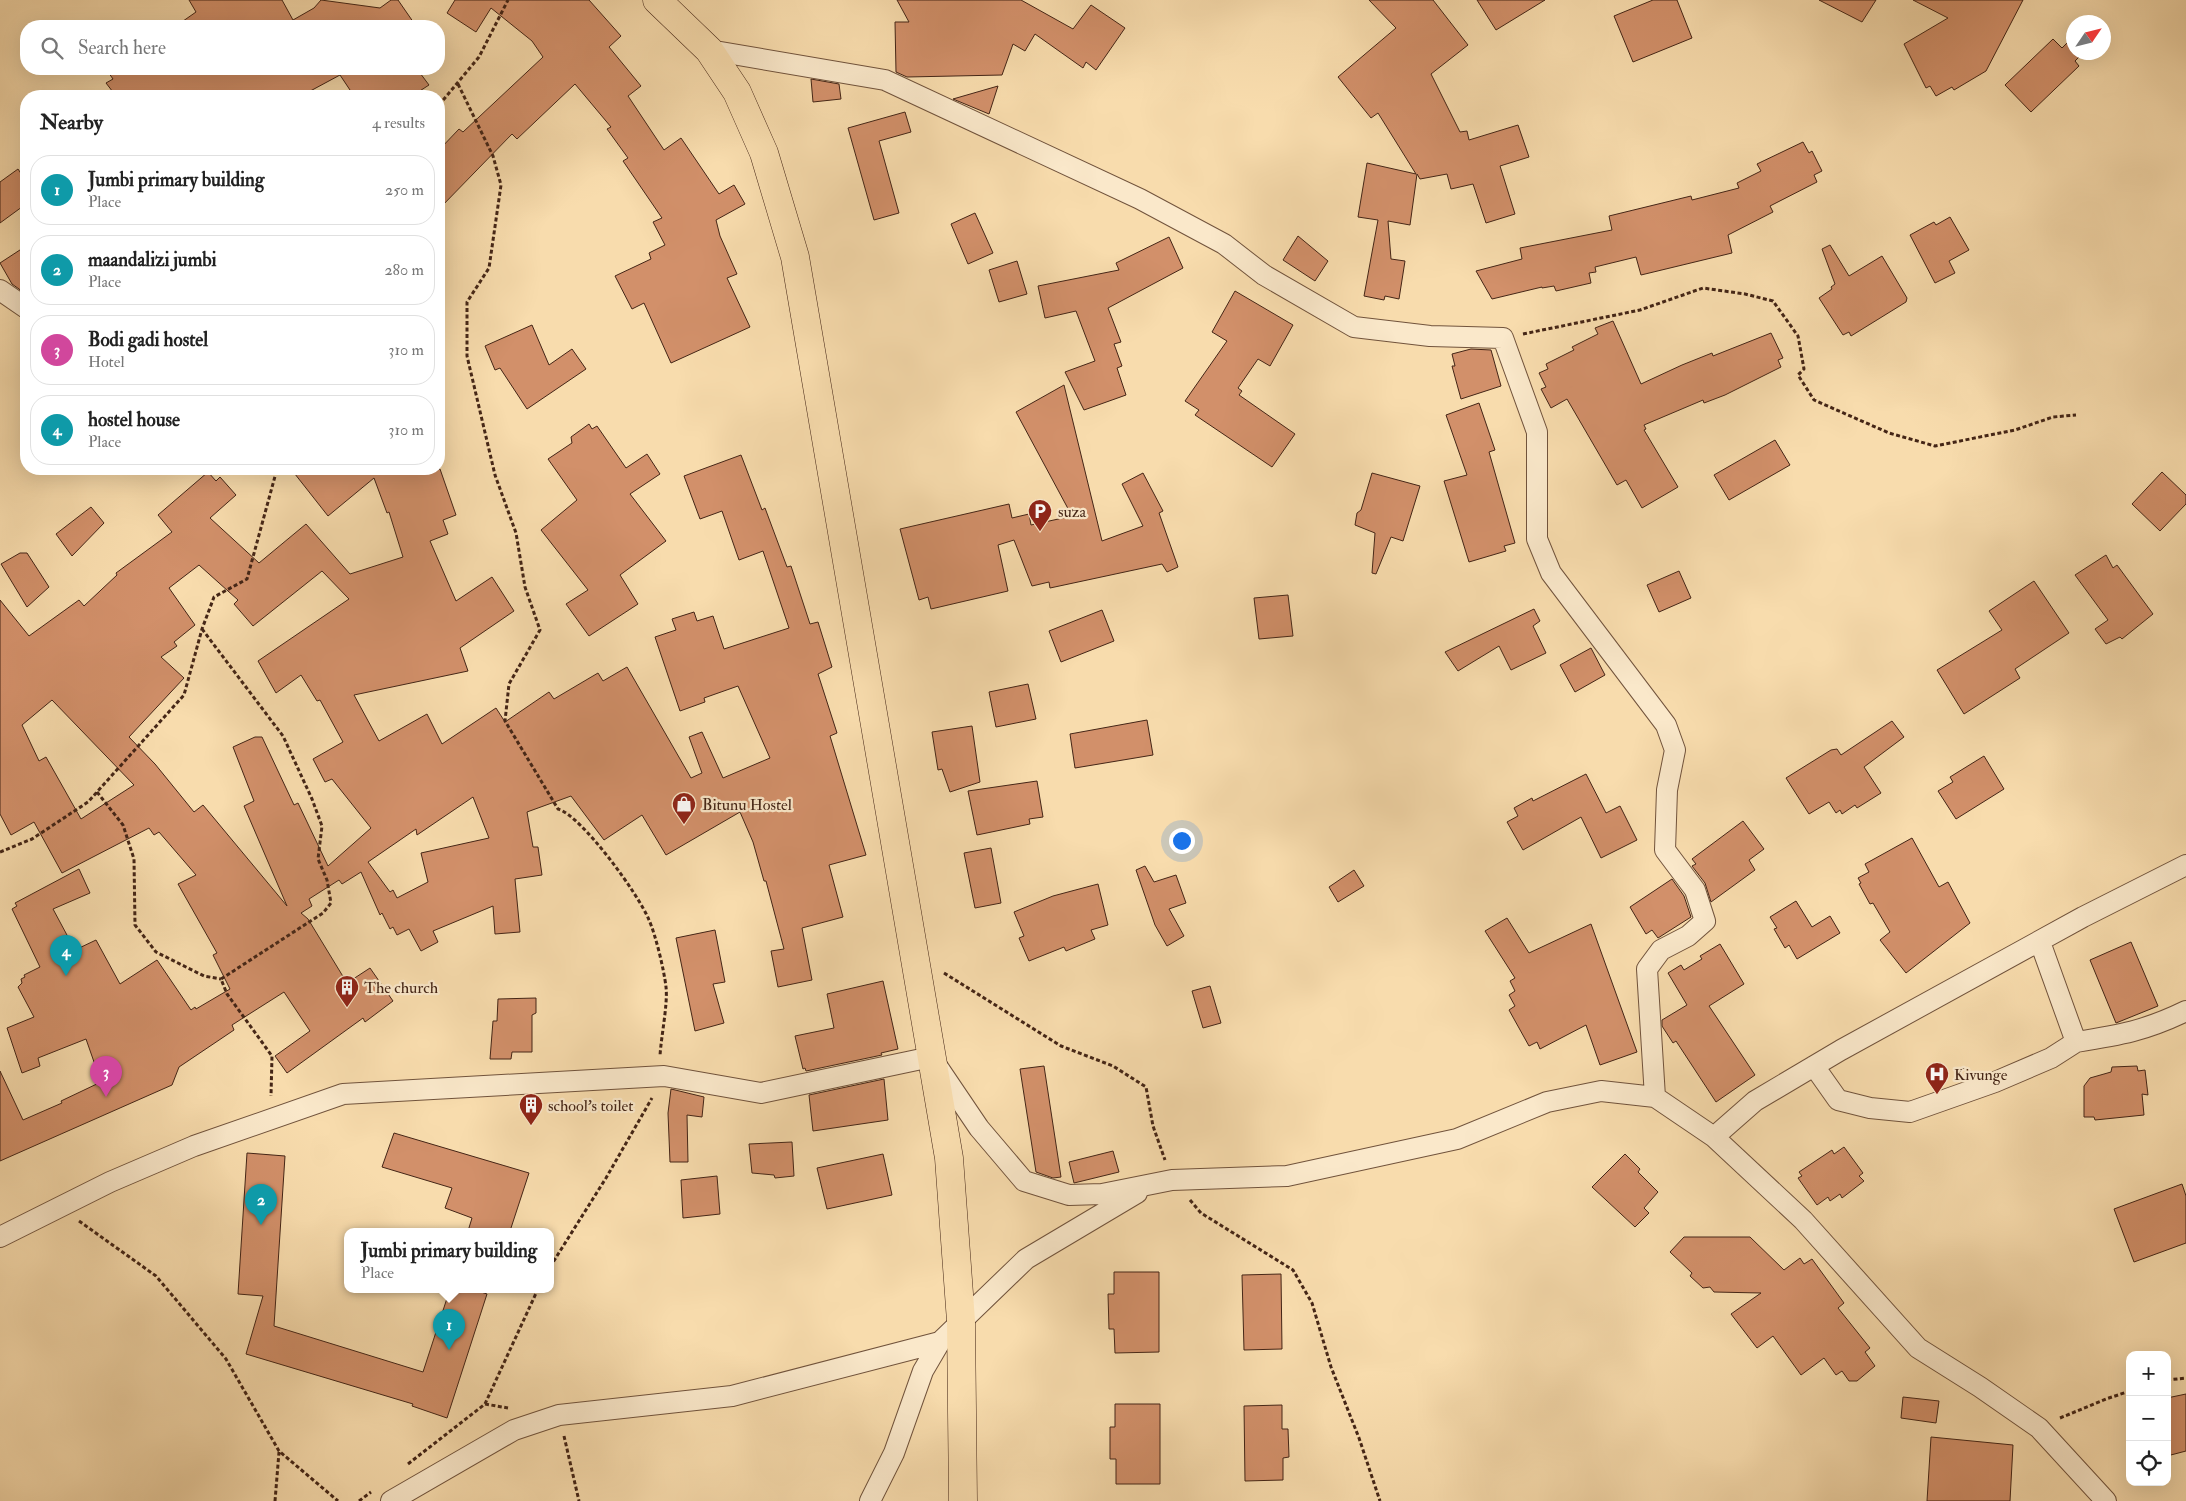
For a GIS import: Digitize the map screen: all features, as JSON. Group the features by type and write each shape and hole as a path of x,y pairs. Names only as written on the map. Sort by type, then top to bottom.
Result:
{"main road":[{"path":"657,0 709,50 737,92 764,153 795,257 949,1158 961,1321 963,1501"}],"street":[{"path":"709,50 885,80 1140,199 1224,244 1264,275 1354,327 1430,336 1503,338 1537,432 1537,539 1551,573 1666,725 1675,750 1667,790 1665,850 1695,890 1705,921 1688,936 1661,950 1647,969 1656,1097"},
{"path":"0,290 20,304"},
{"path":"1714,1137 1755,1101 1814,1066 1930,1000 2186,865"},
{"path":"2040,942 2076,1042"},
{"path":"1814,1066 1838,1100 1870,1108 1910,1112 2011,1075 2051,1058 2076,1042 2133,1033 2159,1024 2186,1011"},
{"path":"0,1237 110,1182 194,1146 278,1115 343,1094 664,1076 761,1093 931,1057 979,1128 1024,1181 1069,1195 1102,1194 1172,1180 1287,1176 1457,1139 1547,1102 1602,1091 1656,1097 1714,1137 1803,1220 1918,1348 1980,1387 2039,1428 2106,1501"},
{"path":"870,1501 894,1453 923,1371 940,1342 1026,1259 1130,1196 1172,1180"},
{"path":"391,1501 514,1430 559,1415 732,1396 940,1342"}],"path":[{"path":"445,98 479,57 508,0"},
{"path":"458,84 493,156 501,185 490,268 467,302 466,356 495,475 516,532 525,587 540,630 509,684 505,721 558,809 566,811 594,840 649,919 666,988 659,1058 664,1076 606,1178 554,1261"},
{"path":"1503,338 1640,310 1703,288 1745,294 1773,301 1798,336 1804,369 1798,375 1814,400 1889,433 1936,446 2006,432 2053,417 2076,415"},
{"path":"0,852 32,839 88,802 184,695 202,629 214,597 247,579 275,475"},
{"path":"97,792 123,825 134,859 135,925 156,952 204,976 221,979 323,913 331,903 327,880 318,859 322,826 312,799 283,736 202,629"},
{"path":"913,953 1061,1046 1113,1066 1146,1088 1153,1126 1172,1180 1201,1213 1293,1270 1312,1303 1331,1367 1380,1501"},
{"path":"221,979 228,994 272,1056 270,1093 278,1115"},
{"path":"60,1207 156,1276 226,1359 279,1451 338,1501"},
{"path":"406,1465 485,1404 536,1293"},
{"path":"2171,1380 2186,1378"},
{"path":"2039,1428 2106,1398 2126,1392"},
{"path":"275,1501 279,1451"},
{"path":"359,1501 375,1489"}],"building":[{"path":"189,0 282,0 293,20 185,20 196,12"},
{"path":"321,0 380,8 391,0 398,0 412,20 293,20 314,8"},
{"path":"455,0 589,0 621,36 609,47 641,86 628,96 664,150 681,138 719,194 734,185 745,204 716,220 720,236 737,274 727,278 750,327 671,363 644,303 632,309 615,276 651,259 649,253 665,245 653,222 662,218 623,161 628,158 607,129 611,127 575,84 517,139 512,134 445,203 445,144 459,129 463,132 543,57 532,41 491,8 476,32 447,13"},
{"path":"897,0 1021,0 1073,29 1091,5 1125,28 1096,70 1086,62 1083,68 1035,34 1025,51 1013,44 1002,75 907,77 896,72 895,22 909,22"},
{"path":"1369,0 1433,0 1468,45 1431,74 1460,132 1467,131 1469,140 1518,125 1529,157 1500,166 1515,214 1486,223 1473,184 1451,189 1447,174 1420,179 1417,174 1410,225 1388,221 1391,259 1405,261 1399,299 1385,296 1384,300 1364,296 1378,220 1358,217 1367,163 1416,174 1378,113 1371,118 1338,77 1396,28"},
{"path":"1477,0 1545,0 1496,30"},
{"path":"1653,0 1677,0 1692,38 1633,62 1614,16"},
{"path":"1819,0 1876,0 1862,22"},
{"path":"1913,0 2023,0 1986,71 1954,90 1952,87 1936,96 1930,86 1926,88 1904,44 1948,18"},
{"path":"2053,39 2062,48 2066,44 2066,60 2076,60 2079,66 2031,112 2005,85"},
{"path":"110,75 340,75 312,90 111,90 106,83 113,79"},
{"path":"340,75 422,75 429,85 421,90 350,90"},
{"path":"811,79 839,84 841,99 813,102"},
{"path":"998,86 989,114 953,99"},
{"path":"905,112 911,132 879,141 899,213 874,220 848,128"},
{"path":"1803,142 1809,153 1812,151 1822,171 1814,175 1817,182 1770,206 1773,212 1728,235 1732,253 1641,275 1636,257 1595,267 1596,272 1589,273 1591,283 1556,291 1554,286 1542,287 1492,299 1476,271 1522,259 1520,248 1612,230 1609,216 1691,196 1692,200 1739,188 1737,183 1761,171 1757,164"},
{"path":"18,169 20,172 20,208 0,223 0,182"},
{"path":"975,213 993,253 968,264 951,224"},
{"path":"1950,217 1969,250 1949,261 1955,273 1935,283 1910,235 1934,222 1936,225"},
{"path":"1298,236 1328,261 1315,281 1283,260"},
{"path":"1169,237 1183,268 1108,308 1121,342 1114,344 1122,366 1117,368 1126,395 1084,410 1065,372 1095,361 1076,311 1045,318 1038,286 1119,270 1116,263"},
{"path":"1830,245 1849,276 1882,256 1907,298 1906,302 1851,336 1849,332 1843,335 1819,298 1832,289 1831,287 1835,284 1822,249"},
{"path":"20,250 20,290 12,284 0,263"},
{"path":"1017,261 1027,294 999,302 989,270"},
{"path":"1235,291 1293,325 1270,366 1258,359 1238,388 1242,391 1239,395 1295,434 1272,467 1195,415 1199,410 1185,401 1227,341 1212,332"},
{"path":"1613,321 1641,384 1712,353 1713,356 1771,333 1783,358 1778,360 1781,367 1725,395 1704,403 1703,400 1644,425 1646,429 1644,430 1678,487 1642,508 1626,480 1617,485 1567,399 1551,408 1541,389 1546,387 1539,373 1548,369 1546,364 1574,350 1572,347 1598,334 1595,328"},
{"path":"532,325 549,365 572,349 586,369 527,409 500,368 495,370 485,346"},
{"path":"1471,349 1491,350 1501,386 1461,399 1452,366 1455,366 1452,354"},
{"path":"1064,385 1102,541 1143,526 1122,484 1143,473 1163,511 1159,513 1178,567 1167,572 1162,564 1050,588 1049,582 1032,586 1014,540 998,545 1008,591 931,609 928,597 919,600 900,529 1009,504 1012,518 1029,514 1031,525 1072,516 1016,412"},
{"path":"1479,403 1495,450 1489,452 1515,543 1504,546 1506,551 1469,562 1444,481 1467,475 1446,415"},
{"path":"589,424 592,429 597,426 626,468 647,454 660,474 630,494 666,541 620,575 638,604 589,636 566,604 588,590 541,530 577,500 548,459 572,443 571,437"},
{"path":"1775,440 1790,465 1729,500 1714,475"},
{"path":"741,455 762,510 765,508 787,567 791,566 810,624 818,622 832,667 818,674 837,733 830,736 866,855 829,865 843,917 802,928 812,980 778,987 771,951 784,949 766,881 764,881 753,842 740,812 666,855 642,815 604,840 571,796 527,812 533,847 538,847 542,875 515,879 520,932 495,934 493,906 433,931 438,942 421,951 409,929 397,935 393,927 390,929 382,913 380,915 361,872 342,884 339,880 309,899 312,906 301,913 308,919 347,983 370,968 393,1001 365,1022 363,1018 287,1073 275,1056 310,1031 284,992 232,1025 234,1030 179,1067 172,1085 0,1161 0,1071 23,1120 62,1103 61,1101 101,1082 86,1039 38,1058 40,1066 22,1073 7,1028 34,1017 18,987 22,983 21,979 25,977 24,975 40,967 12,909 17,906 15,903 79,869 90,893 53,909 75,950 96,940 120,984 157,960 191,1010 230,989 213,955 217,953 178,884 196,875 159,832 154,835 149,828 62,873 34,822 11,835 0,814 0,600 29,636 79,600 84,606 117,575 116,573 172,532 158,515 205,475 211,475 216,481 220,477 236,495 210,518 259,563 306,524 350,574 403,557 389,512 387,513 374,478 328,516 296,475 442,475 456,515 443,520 448,534 430,541 456,601 492,577 514,611 460,648 468,671 354,695 379,741 427,714 442,744 496,708 505,722 549,692 554,699 598,673 603,681 627,667 691,778 702,773 689,737 702,732 723,778 770,758 738,686 704,698 705,702 680,711 655,637 676,630 672,619 694,612 697,621 713,616 724,649 789,628 763,551 739,560 722,511 700,519 684,476","holes":["199,565 238,600 234,604 253,626 322,571 349,599 258,661 276,693 301,675 317,701 320,700 343,742 313,759 325,782 332,779 371,828 328,866 298,803 294,805 262,737 255,737 233,747 254,801 244,806 287,906 203,805 194,812 155,764 129,737 184,678 161,657 177,646 174,642 195,625 169,588","52,700 134,785 81,819 46,757 39,761 22,725","473,797 489,838 421,853 428,882 397,898 393,890 390,892 368,862 416,829 417,835"]},
{"path":"2162,472 2186,495 2186,504 2160,531 2132,504"},
{"path":"1372,473 1420,486 1403,541 1391,537 1376,574 1372,573 1375,533 1355,525 1357,513 1361,510"},
{"path":"91,507 104,523 72,556 56,534"},
{"path":"20,553 27,553 49,587 27,607 1,564"},
{"path":"2106,555 2113,568 2117,565 2153,614 2122,639 2120,637 2106,644 2095,629 2108,620 2075,575"},
{"path":"1679,571 1691,598 1659,612 1647,585"},
{"path":"2034,581 2069,633 2015,669 2020,678 1964,714 1937,670 2002,630 1989,611"},
{"path":"1288,595 1293,636 1259,639 1254,598"},
{"path":"1534,609 1540,621 1533,626 1546,653 1511,670 1499,646 1458,671 1445,652"},
{"path":"1102,610 1114,641 1061,662 1049,631"},
{"path":"1591,648 1605,675 1575,692 1560,665"},
{"path":"1028,684 1036,719 996,727 989,692"},
{"path":"1147,720 1153,755 1075,768 1070,734"},
{"path":"1892,721 1904,737 1864,767 1881,793 1857,808 1855,805 1842,814 1840,810 1836,813 1829,802 1809,814 1786,778 1831,750 1837,749 1841,755"},
{"path":"972,726 980,782 950,792 942,769 938,770 932,732"},
{"path":"1984,756 2004,789 1956,819 1938,791 1953,782 1950,777"},
{"path":"1586,774 1606,813 1620,806 1637,840 1601,858 1581,817 1523,850 1507,822 1518,816 1514,808 1532,798 1533,801"},
{"path":"1037,781 1043,817 1029,819 1030,824 977,835 968,791"},
{"path":"1743,821 1764,849 1749,860 1755,870 1711,902 1705,883 1692,866 1696,864 1692,859"},
{"path":"1912,838 1939,887 1948,882 1970,923 1906,973 1880,940 1890,932 1873,903 1870,904 1859,884 1861,883 1858,878 1869,872 1865,864"},
{"path":"991,848 1001,903 975,908 964,853"},
{"path":"1145,866 1154,882 1176,875 1186,903 1169,909 1184,936 1167,946 1155,925 1136,870"},
{"path":"1354,870 1364,886 1338,902 1329,887"},
{"path":"1672,879 1684,896 1691,917 1658,938 1652,930 1646,934 1630,907"},
{"path":"1098,884 1108,925 1091,930 1095,939 1066,951 1064,947 1029,961 1019,938 1024,936 1014,912 1053,896"},
{"path":"1796,901 1812,927 1830,916 1840,933 1797,959 1789,945 1785,948 1774,929 1777,928 1770,917"},
{"path":"1507,918 1529,953 1591,924 1637,1052 1600,1065 1586,1025 1540,1049 1537,1042 1529,1046 1509,1010 1515,1006 1509,995 1515,991 1510,981 1515,978 1485,931"},
{"path":"715,930 725,982 713,984 724,1023 695,1031 676,938"},
{"path":"2131,942 2158,1006 2116,1023 2090,960"},
{"path":"1720,944 1744,984 1709,1006 1755,1075 1716,1102 1676,1041 1673,1043 1662,1026 1662,1020 1687,1005 1668,973 1681,965 1684,970 1702,959 1700,956"},
{"path":"883,981 898,1049 881,1053 882,1055 806,1071 805,1068 803,1069 795,1036 834,1028 827,994"},
{"path":"1210,986 1221,1023 1203,1028 1192,991"},
{"path":"536,998 536,1013 532,1015 532,1052 512,1052 511,1059 490,1059 493,1021 497,1021 498,999"},
{"path":"1044,1066 1061,1177 1053,1178 1036,1172 1020,1069"},
{"path":"2137,1066 2138,1071 2145,1070 2148,1095 2142,1094 2144,1115 2095,1120 2094,1117 2084,1117 2084,1086 2090,1078 2111,1072 2112,1067"},
{"path":"884,1079 888,1120 813,1131 809,1095"},
{"path":"671,1089 704,1097 702,1117 687,1115 688,1162 670,1162 668,1113"},
{"path":"394,1133 529,1173 511,1228 469,1228 472,1218 445,1208 452,1188 382,1167"},
{"path":"792,1142 794,1176 775,1178 774,1175 752,1173 749,1144"},
{"path":"1844,1147 1863,1173 1859,1176 1864,1181 1842,1198 1840,1194 1830,1201 1828,1197 1817,1205 1798,1178 1802,1176 1799,1172 1832,1150 1834,1154"},
{"path":"1113,1151 1119,1172 1074,1183 1069,1162"},
{"path":"247,1153 285,1156 274,1326 423,1372 449,1293 487,1294 447,1418 412,1406 413,1404 246,1354 263,1296 238,1294"},
{"path":"883,1154 892,1195 827,1209 817,1168"},
{"path":"1625,1154 1640,1169 1638,1172 1658,1192 1644,1208 1649,1213 1635,1227 1592,1187"},
{"path":"717,1176 720,1214 683,1218 681,1180"},
{"path":"2182,1184 2186,1196 2186,1243 2134,1262 2114,1209"},
{"path":"1684,1237 1750,1237 1784,1270 1800,1258 1804,1264 1812,1259 1844,1303 1838,1308 1870,1348 1865,1352 1875,1366 1857,1381 1849,1381 1842,1371 1836,1375 1824,1358 1801,1375 1773,1336 1757,1348 1731,1314 1761,1293 1714,1292 1710,1287 1703,1288 1690,1276 1692,1273 1670,1252"},
{"path":"1114,1272 1159,1272 1159,1352 1115,1353 1114,1329 1109,1329 1108,1294 1114,1294"},
{"path":"1281,1274 1282,1349 1244,1350 1242,1275"},
{"path":"2186,1394 2186,1451 2171,1455 2171,1441 2171,1397"},
{"path":"1903,1397 1939,1401 1936,1423 1901,1418"},
{"path":"1115,1404 1160,1404 1160,1484 1116,1484 1116,1459 1110,1459 1110,1427 1115,1427"},
{"path":"1282,1405 1282,1429 1288,1429 1289,1457 1283,1458 1283,1480 1245,1481 1244,1406"},
{"path":"1931,1437 2013,1445 2010,1501 1927,1501"}],"place":[{"name":"suza","path":"1040,532"},
{"name":"Bitunu Hostel","path":"684,825"},
{"name":"hostel house","path":"66,976"},
{"name":"The church","path":"347,1008"},
{"name":"Kivunge","path":"1937,1095"},
{"name":"Bodi gadi hostel","path":"106,1097"},
{"name":"school's toilet","path":"531,1126"},
{"name":"maandalizi jumbi","path":"261,1225"},
{"name":"Jumbi primary building","path":"449,1350"}]}
